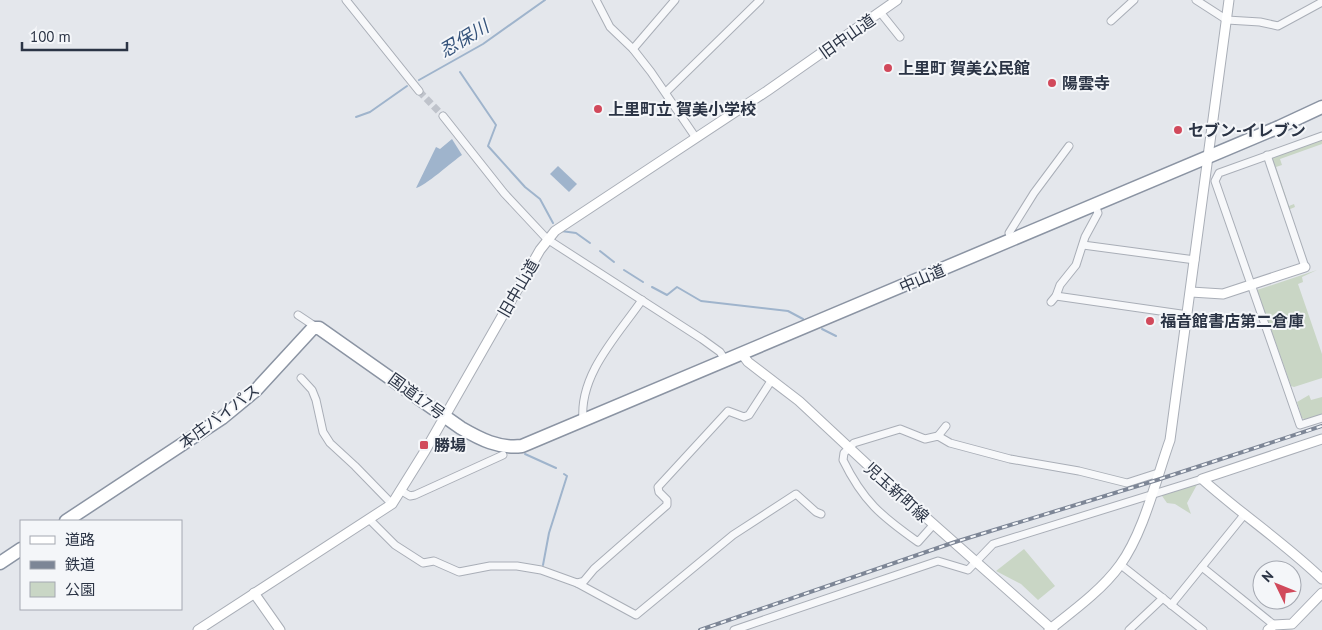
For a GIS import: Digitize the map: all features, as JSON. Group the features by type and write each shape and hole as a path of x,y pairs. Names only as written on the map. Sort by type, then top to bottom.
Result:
{"highway":[{"name":"中山道","path":"522,446 1095,206 1322,107"},
{"name":"国道17号","path":"319,328 444,417 480,439 503,446 522,446"},
{"name":"本庄バイパス","path":"68,520 222,418 256,390 310,330 319,328"},
{"path":"0,563 20,550"}],"main road":[{"name":"旧中山道","path":"198,630 392,504 423,456 547,239 567,222 696,138 897,0"},
{"path":"1051,629 1121,565 1132,546 1170,440 1229,0"},
{"path":"1191,292 1217,295 1305,267"},
{"name":"児玉新町線","path":"742,354 748,362 771,381 799,401 1051,629"},
{"path":"1202,479 1322,439"},
{"path":"1202,479 1283,547 1300,558 1322,579"},
{"path":"1271,627 1292,624 1322,592"},
{"path":"254,593 280,630"}],"street":[{"path":"346,0 419,91"},
{"path":"596,0 610,27 633,49 666,92 696,138"},
{"path":"633,49 675,0"},
{"path":"666,92 760,0"},
{"path":"1110,21 1134,0"},
{"path":"1196,0 1227,20 1260,22 1278,26 1322,2"},
{"path":"880,12 900,37"},
{"path":"443,116 494,182 547,239 713,346 722,354 726,361"},
{"path":"1322,136 1219,172 1215,181 1300,425 1322,418"},
{"path":"1012,241 1010,233 1034,193 1069,146"},
{"path":"1267,155 1305,267"},
{"path":"1207,175 1217,177"},
{"path":"1095,206 1098,213 1076,264 1060,285 1053,299 1188,315"},
{"path":"1083,245 1195,260"},
{"path":"583,420 583,404 590,378 642,300"},
{"path":"298,315 319,328"},
{"path":"301,378 312,390 323,432 330,444 355,466 392,504"},
{"path":"577,583 584,581 594,569 667,505 667,500 658,490 659,485 726,412 731,411 744,417 749,415 771,381"},
{"path":"934,524 918,542 885,518 863,496 843,458 854,443 900,429 925,439 938,436 946,426"},
{"path":"938,436 950,444 1010,460 1079,471 1127,483 1158,472"},
{"path":"400,490 410,496 415,495 503,455"},
{"path":"734,630 938,561 966,570 993,544 1202,479"},
{"path":"370,520 395,545 423,563 434,561 459,572 490,566 517,566 541,570 577,583 636,615 733,536 796,494 816,512 821,514"},
{"path":"1171,605 1244,515"},
{"path":"1121,565 1203,630"},
{"path":"1202,567 1271,627"},
{"path":"1129,630 1163,598"}],"green space":[{"path":"1322,139 1322,144 1280,159 1282,165 1276,167 1289,206 1294,204 1295,207 1288,210 1270,158"},
{"path":"1317,270 1302,277 1303,282 1298,284 1322,354 1322,378 1294,387 1291,386 1257,290"},
{"path":"1309,395 1311,400 1322,397 1322,415 1306,420 1302,418 1297,402"},
{"path":"1199,481 1187,503 1191,514 1175,504 1167,503 1160,493"},
{"path":"1024,549 1055,586 1038,600 1021,584 996,571"}],"water":[{"path":"452,139 462,155 432,179 416,188 436,147 440,149"},
{"path":"558,166 577,184 569,192 550,174"}],"waterway":[{"name":"忍保川","path":"419,80 483,44 545,0"},
{"path":"460,72 496,125 488,146 525,187 540,199 553,223"},
{"name":"忍保川","path":"356,117 370,112 407,86"},
{"path":"561,231 576,233 590,243"},
{"path":"600,251 614,262"},
{"path":"624,270 643,282"},
{"path":"652,287 667,295 677,287 701,301 788,311 803,319"},
{"path":"822,329 836,336"},
{"path":"525,454 556,468"},
{"path":"543,565 549,533 567,476 564,474"}],"tunnel":[{"path":"419,91 443,116"}],"railway":[{"path":"700,630 955,542 1157,480 1322,426"}],"place":[{"name":"上里町 賀美公民館","path":"888,68"},
{"name":"陽雲寺","path":"1052,83"},
{"name":"上里町立 賀美小学校","path":"598,109"},
{"name":"セブン-イレブン","path":"1178,130"},
{"name":"福音館書店第二倉庫","path":"1150,321"},
{"name":"勝場","path":"424,445"}]}
